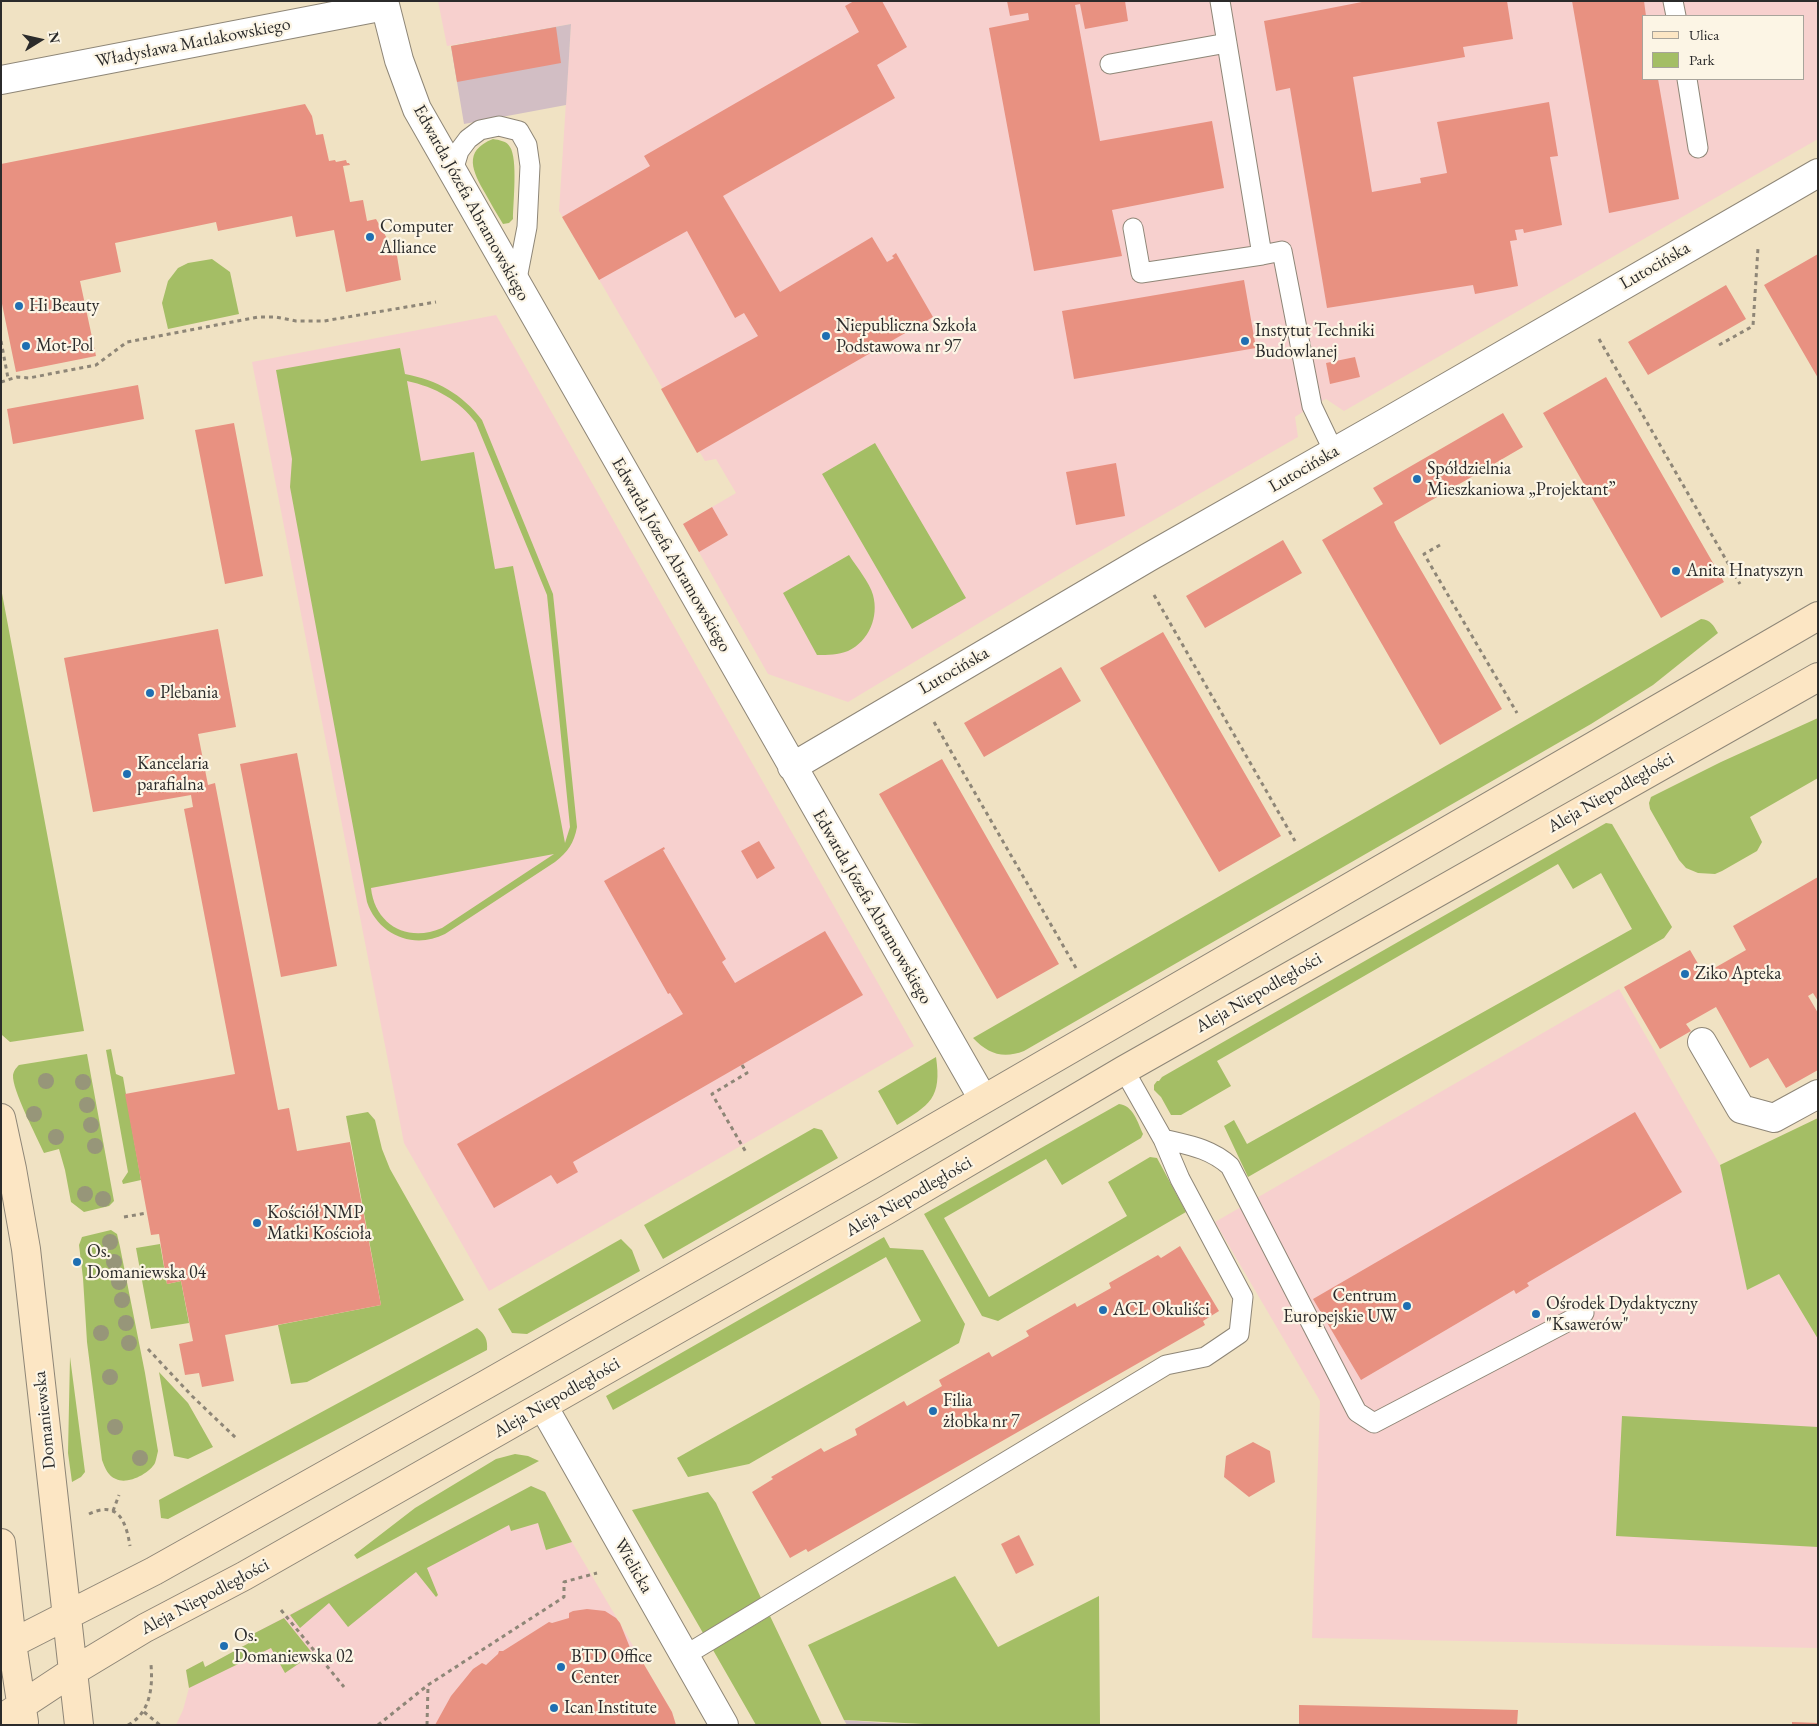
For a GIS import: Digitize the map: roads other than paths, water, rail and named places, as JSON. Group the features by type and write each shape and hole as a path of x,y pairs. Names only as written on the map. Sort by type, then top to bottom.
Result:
{"main road":[{"path":"7,1646 162,1566 488,1384 867,1167 1818,616"},
{"name":"Aleja Niepodległości","path":"16,1717 72,1672 145,1628 244,1576 884,1212 1124,1070 1818,677"},
{"name":"Domaniewska","path":"1,1118 26,1249 79,1725"},
{"path":"1,1543 7,1646 16,1717"}],"street":[{"name":"Władysława Matlakowskiego","path":"1,80 384,4"},
{"name":"Edwarda Józefa Abramowskiego","path":"384,4 399,60 417,109 452,174 983,1099"},
{"name":"Lutocińska","path":"792,767 1132,567 1818,173"},
{"path":"1702,1042 1741,1109 1774,1118 1818,1094"},
{"name":"Wielicka","path":"542,1406 724,1725"}],"lane":[{"path":"1220,1 1262,254"},
{"path":"1673,1 1676,15"},
{"path":"1110,64 1227,43"},
{"path":"1686,80 1698,148"},
{"path":"452,174 460,151 468,139 480,130 499,126 519,131 527,145 529,175 527,227 516,284"},
{"path":"1133,228 1141,273 1282,251 1312,406 1334,452"},
{"path":"684,1656 1166,1365 1205,1357 1239,1334 1242,1297 1180,1179 1163,1139 1124,1070"},
{"path":"1163,1139 1219,1156 1230,1166 1357,1412 1374,1423 1584,1313"}],"place":[{"name":"Computer Alliance","path":"370,237"},
{"name":"Hi Beauty","path":"19,306"},
{"name":"Niepubliczna Szkoła Podstawowa nr 97","path":"826,336"},
{"name":"Instytut Techniki Budowlanej","path":"1245,341"},
{"name":"Mot-Pol","path":"26,346"},
{"name":"Spółdzielnia Mieszkaniowa „Projektant”","path":"1417,479"},
{"name":"Anita Hnatyszyn","path":"1676,571"},
{"name":"Plebania","path":"150,693"},
{"name":"Kancelaria parafialna","path":"127,774"},
{"name":"Ziko Apteka","path":"1685,974"},
{"name":"Kościół NMP Matki Kościoła","path":"257,1223"},
{"name":"Os. Domaniewska 04","path":"77,1262"},
{"name":"Centrum Europejskie UW","path":"1407,1306"},
{"name":"ACL Okuliści","path":"1103,1310"},
{"name":"Ośrodek Dydaktyczny \"Ksawerów\"","path":"1536,1314"},
{"name":"Filia żłobka nr 7","path":"933,1411"},
{"name":"Os. Domaniewska 02","path":"224,1646"},
{"name":"BTD Office Center","path":"561,1667"},
{"name":"Ican Institute","path":"554,1708"}]}
